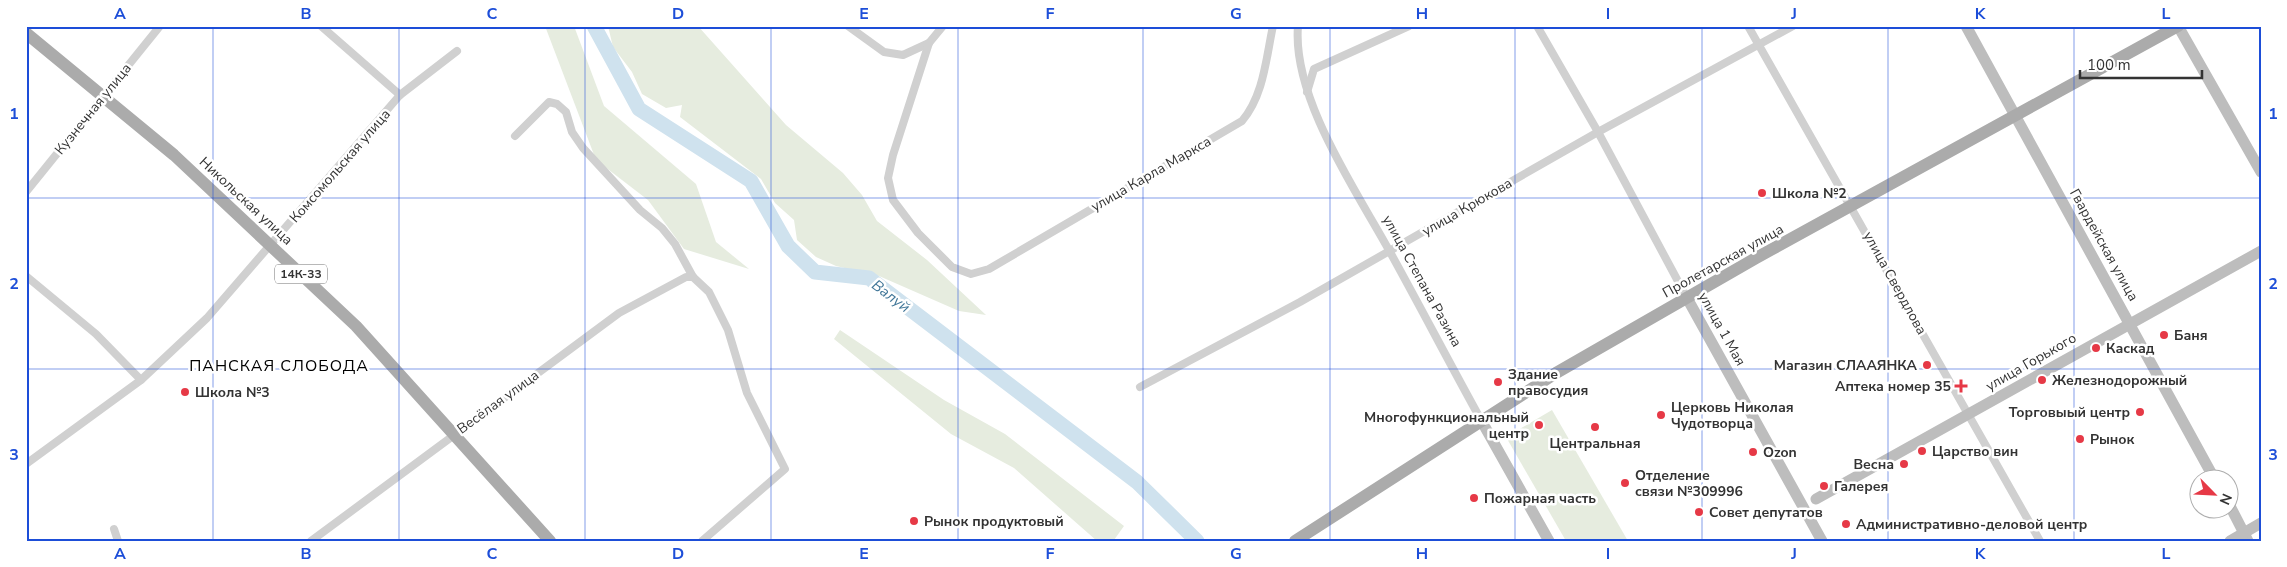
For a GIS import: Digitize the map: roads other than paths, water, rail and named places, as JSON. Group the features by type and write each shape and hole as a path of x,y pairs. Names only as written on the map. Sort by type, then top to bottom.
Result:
{"main road":[{"name":"Пролетарская улица","path":"1295,541 1556,373 2015,114 2178,26"},
{"name":"Никольская улица","path":"26,33 174,154 356,326 550,541"}],"street":[{"name":"Кузнечная улица","path":"26,192 160,26"},
{"path":"321,26 400,95"},
{"path":"848,26 884,52 903,55 929,43 943,26"},
{"name":"улица Карла Маркса","path":"929,43 892,155 888,178 893,200 918,233 952,267 971,274 989,269 1242,120 1252,109 1259,91 1273,26"},
{"name":"улица Степана Разина","path":"1298,26 1301,72 1307,92 1346,177 1390,251 1549,541"},
{"path":"1307,92 1314,69 1409,26"},
{"name":"улица 1 Мая","path":"1537,26 1598,132 1687,298 1822,541"},
{"name":"улица Свердлова","path":"1748,26 1852,206 2040,541"},
{"name":"улица Крюкова","path":"1140,387 1300,302 1598,132 1793,26"},
{"name":"Гвардейская улица","path":"1966,26 2210,470"},
{"path":"2178,26 2261,172"},
{"name":"Комсомольская улица","path":"26,464 141,380 207,318 400,95 457,51"},
{"path":"515,136 549,102 557,104 566,112 572,132 583,148 640,210 662,228 675,244 693,276 708,292 728,330 747,393 785,469 702,541"},
{"name":"улица Горького","path":"1816,499 1969,415 2130,322 2261,251"},
{"path":"26,276 96,334 141,380"},
{"name":"Весёлая улица","path":"311,541 619,313 693,276"},
{"path":"2237,520 2246,537"},
{"path":"2230,541 2246,537 2261,523"},
{"path":"114,529 118,541"}],"waterway":[{"name":"Валуй","path":"594,26 639,109 751,181 788,246 815,272 869,278 1137,482 1197,541"}],"place":[{"name":"Школа №2","path":"1762,193"},
{"name":"Баня","path":"2164,335"},
{"name":"Каскад","path":"2096,348"},
{"name":"Магазин СЛААЯНКА","path":"1927,365"},
{"name":"Железнодорожный","path":"2042,380"},
{"name":"Здание правосудия","path":"1498,382"},
{"name":"Аптека номер 35","path":"1961,386"},
{"name":"Школа №3","path":"185,392"},
{"name":"Торговыый центр","path":"2140,412"},
{"name":"Церковь Николая Чудотворца","path":"1661,415"},
{"name":"Многофункциональный центр","path":"1539,425"},
{"name":"Центральная","path":"1595,427"},
{"name":"Рынок","path":"2080,439"},
{"name":"Царство вин","path":"1922,451"},
{"name":"Ozon","path":"1753,452"},
{"name":"Весна","path":"1904,464"},
{"name":"Отделение связи №309996","path":"1625,483"},
{"name":"Галерея","path":"1824,486"},
{"name":"Пожарная часть","path":"1474,498"},
{"name":"Совет депутатов","path":"1699,512"},
{"name":"Рынок продуктовый","path":"914,521"},
{"name":"Административно-деловой центр","path":"1846,524"}],"district":[{"name":"ПАНСКАЯ СЛОБОДА","path":"279,366"}]}
